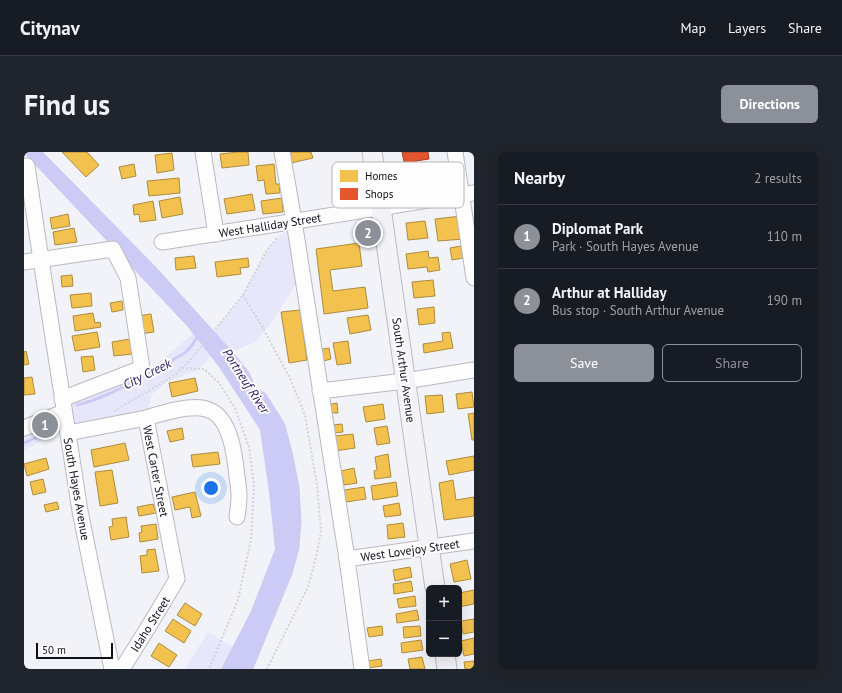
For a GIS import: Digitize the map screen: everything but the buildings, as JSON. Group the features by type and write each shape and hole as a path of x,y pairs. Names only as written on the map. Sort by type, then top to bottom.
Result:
{"main road":[{"name":"South Arthur Avenue","path":"372,152 373,162"},
{"name":"South Arthur Avenue","path":"380,208 435,585"},
{"path":"445,657 447,669"}],"street":[{"path":"203,152 216,234"},
{"path":"282,152 294,221 362,669"},
{"path":"456,152 459,162"},
{"name":"South Hayes Avenue","path":"27,166 80,511 112,669"},
{"path":"464,180 468,194 474,278"},
{"name":"West Halliday Street","path":"162,242 380,208"},
{"path":"24,262 113,249 128,278 142,368 63,406 24,428"},
{"path":"320,391 406,381 474,370"},
{"path":"146,418 173,410 196,408 208,409 216,413 223,422 230,436 236,461 239,495 237,517"},
{"name":"West Carter Street","path":"68,433 146,418 177,579"},
{"name":"West Lovejoy Street","path":"346,558 474,541"},
{"name":"Idaho Street","path":"122,669 177,579"}],"path":[{"path":"108,414 176,374 190,360 243,296 267,250 280,236"},
{"path":"243,296 260,323 289,376 305,415 317,485 321,532 308,587 267,669"}],"shaded area":[{"path":"294,221 302,274 272,322 256,341 233,352 214,331 243,295 267,250"},
{"path":"193,334 211,356 198,370 167,382 152,394 146,418 66,428 24,450 24,421 118,386 152,368"},
{"path":"208,632 233,647 221,669 185,669"}],"water":[{"path":"24,152 43,152 157,268 233,352 249,372 273,422 290,488 287,556 244,669 221,669 251,611 275,549 260,430 219,367 187,326"}],"waterway":[{"name":"City Creek","path":"77,405 111,393 149,373 160,370 174,359 185,353 198,336"},
{"name":"Portneuf River","path":"243,669 283,572 290,547 292,521 290,488 276,427 259,400"},
{"name":"City Creek","path":"24,443 51,431"}],"place":[{"name":"Arthur at Halliday","path":"368,233"},
{"name":"Diplomat Park","path":"45,425"}]}
